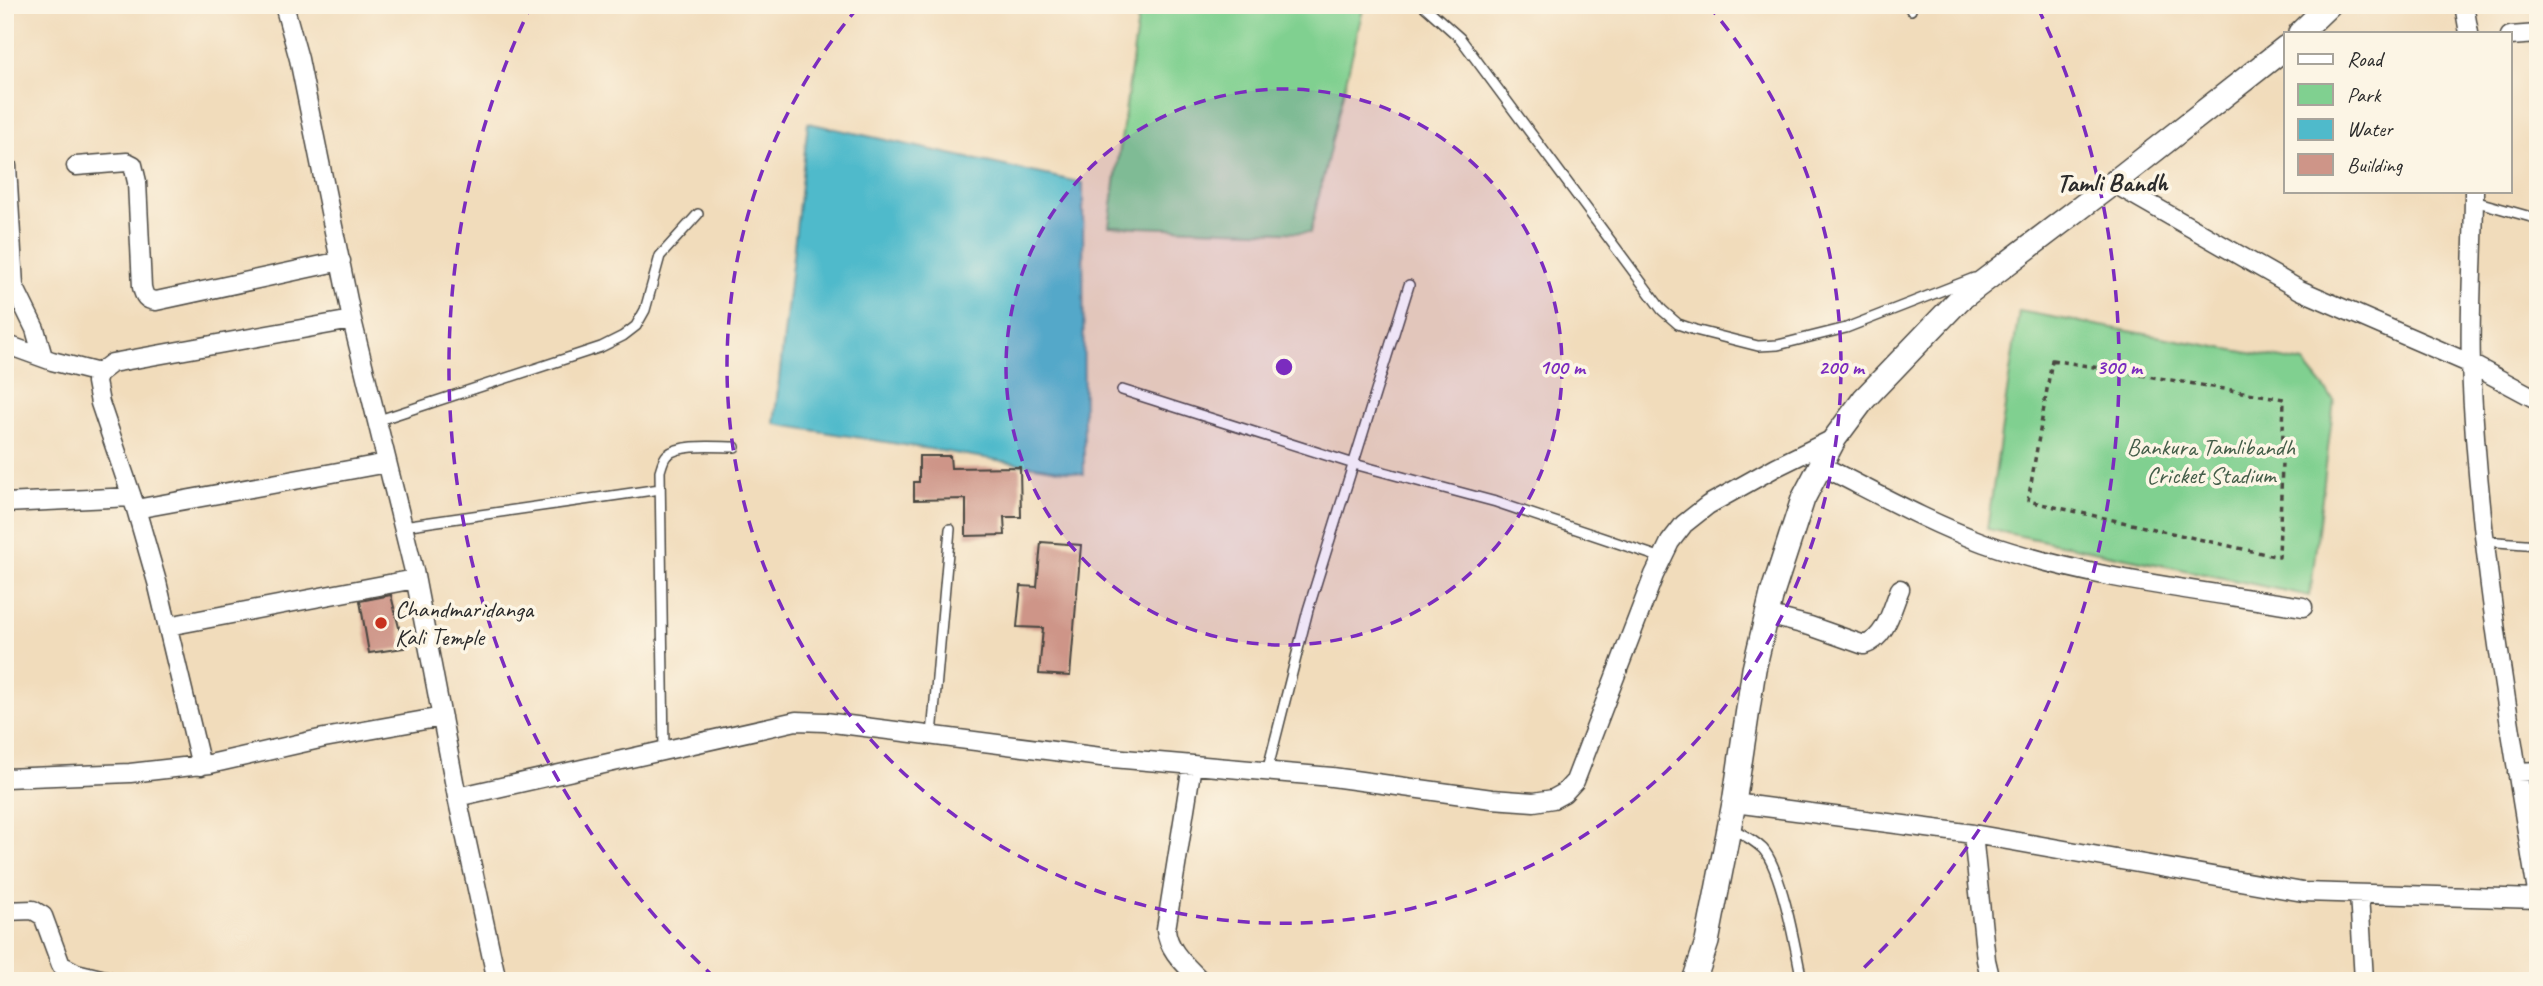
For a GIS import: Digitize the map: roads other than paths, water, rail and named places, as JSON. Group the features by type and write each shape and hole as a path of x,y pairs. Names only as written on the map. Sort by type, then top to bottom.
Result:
{"street":[{"path":"284,5 299,59 352,320 415,579 457,797 497,981"},
{"path":"2301,32 2329,5"},
{"path":"2464,5 2469,32"},
{"path":"2512,36 2538,34"},
{"path":"1694,981 1707,942 1734,803 1754,669 1767,615 1803,499 1835,438 1864,399 1959,300 2284,49"},
{"path":"76,166 127,162 133,165 137,182 142,286 149,300 156,301 341,261"},
{"path":"7,166 14,286 35,329 43,357"},
{"path":"2113,183 2300,290 2471,365 2538,400"},
{"path":"1734,803 1973,834 2303,892 2538,898 2484,541 2471,365 2474,196"},
{"path":"201,766 168,626 134,503 100,403 96,382 99,373 112,363 352,320"},
{"path":"5,344 99,373"},
{"path":"457,797 796,721 825,722 1101,757 1332,777 1492,799 1534,802 1552,799 1564,793 1575,781 1662,558 1684,524 1708,505 1835,438"},
{"path":"5,503 134,503 387,463"},
{"path":"1820,465 1922,516 1984,543 2115,577 2303,607"},
{"path":"168,626 415,579"},
{"path":"1767,615 1810,626 1864,645 1872,643 1880,636 1900,589"},
{"path":"5,778 131,773 201,766 324,738 442,717"},
{"path":"1192,765 1166,929 1167,941 1174,952 1200,981"},
{"path":"2517,772 2538,771"},
{"path":"1973,834 1986,960 1991,981"},
{"path":"2359,894 2364,981"},
{"path":"5,911 33,910 43,916 61,965 109,981"}],"lane":[{"path":"1423,5 1460,38 1662,310 1678,324 1758,346 1778,345 1846,328 2005,266"},
{"path":"2474,196 2538,219"},
{"path":"376,421 601,347 624,336 636,326 645,310 660,256 698,214"},
{"path":"1267,772 1308,610 1409,285"},
{"path":"1122,390 1354,464 1496,502 1662,558"},
{"path":"664,751 660,471 665,457 684,448 735,447"},
{"path":"403,526 660,489"},
{"path":"932,735 950,529"},
{"path":"2484,541 2538,545"},
{"path":"1729,827 1763,850 1771,863 1790,919 1802,981"}],"water":[{"path":"808,123 1083,183 1084,474 774,424"}],"place":[{"name":"Chandmaridanga Kali Temple","path":"381,623"}],"district":[{"name":"Tamli Bandh","path":"2112,182"}],"park label":[{"name":"Bankura Tamlibandh Cricket Stadium","path":"2211,461"}]}
